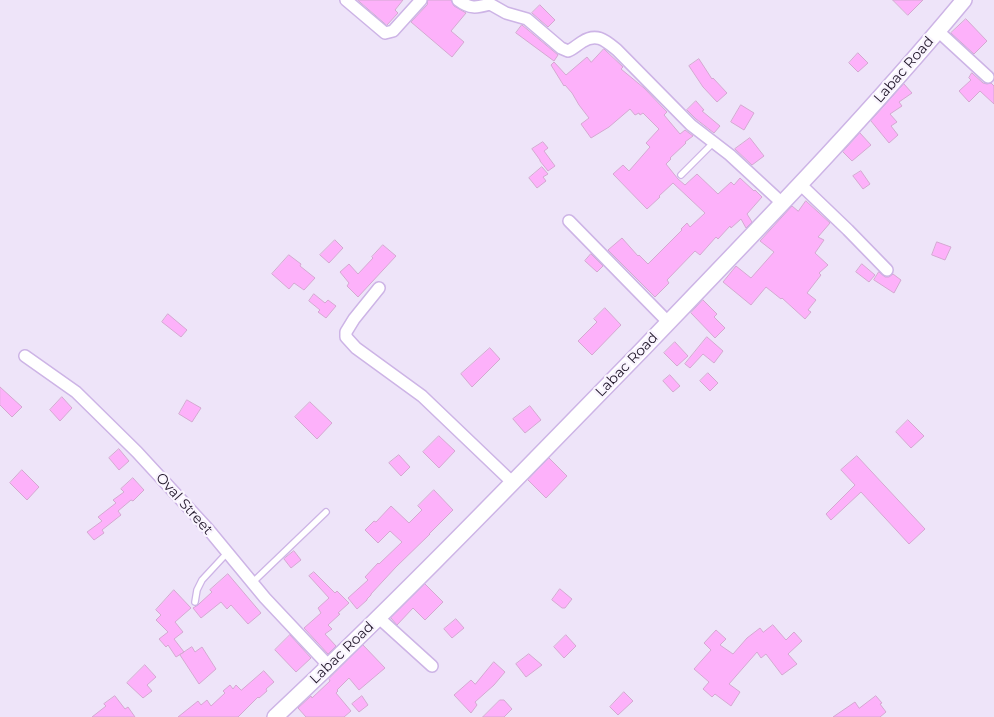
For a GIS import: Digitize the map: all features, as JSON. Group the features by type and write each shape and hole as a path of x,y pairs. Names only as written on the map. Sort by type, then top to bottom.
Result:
{"street":[{"path":"346,0 385,34 393,31 421,0"},
{"path":"458,0 465,5 476,8 490,4 506,13 527,19 561,48 568,51 591,38 604,39 691,125 730,154 782,202"},
{"name":"Labac Road","path":"275,717 379,618 668,322 870,109 964,0"},
{"path":"938,31 988,77"},
{"path":"800,184 887,270"},
{"path":"569,220 668,322"},
{"path":"380,288 354,319 346,332 346,337 356,348 422,396 512,483"},
{"name":"Oval Street","path":"25,356 76,392 137,452 208,529 265,598 329,666"},
{"path":"379,618 432,666"}],"lane":[{"path":"681,175 714,142"},
{"path":"252,583 326,512"},
{"path":"195,602 197,590 202,580 227,552"}],"building":[{"path":"358,0 403,0 395,10 398,13 387,25"},
{"path":"428,0 451,0 454,6 466,13 451,31 464,42 452,57 411,22 427,5"},
{"path":"893,0 923,0 908,15"},
{"path":"540,5 555,20 548,27 532,13"},
{"path":"966,19 987,41 974,54 951,33"},
{"path":"522,25 558,55 554,61 516,33"},
{"path":"604,49 623,67 621,69 644,88 667,112 664,115 680,134 685,130 693,136 685,142 666,164 678,179 685,185 697,174 718,194 731,182 734,185 740,178 762,197 747,214 752,222 746,228 741,219 731,228 730,226 718,239 716,237 700,255 695,251 667,280 669,283 655,297 608,250 622,238 648,264 687,223 690,227 705,213 673,183 647,209 613,174 623,165 629,171 650,147 646,143 659,129 643,113 635,115 630,109 609,127 591,138 581,124 589,118 572,93 564,86 551,65 554,62 566,75 587,57 591,62"},
{"path":"858,53 868,63 858,72 849,63"},
{"path":"699,59 712,79 727,93 717,102 703,87 689,66"},
{"path":"972,73 983,83 991,83 994,86 994,104 980,91 969,102 959,91 971,80 969,78"},
{"path":"904,84 912,93 899,102 902,106 890,114 897,122 891,126 898,135 889,143 871,121"},
{"path":"696,101 704,110 702,111 720,126 714,133 687,110"},
{"path":"741,105 754,113 744,130 731,122"},
{"path":"860,133 871,145 852,161 843,152"},
{"path":"750,138 764,156 752,165 735,149"},
{"path":"543,142 548,148 544,151 555,166 548,171 532,149"},
{"path":"542,167 548,174 543,177 546,181 537,188 529,178"},
{"path":"861,171 870,184 863,189 853,176"},
{"path":"806,201 830,223 818,237 824,240 815,253 828,265 819,273 821,275 807,293 816,300 808,310 811,312 805,319 782,298 766,287 751,305 723,282 736,266 751,278 774,252 760,241 792,206 798,211"},
{"path":"335,240 343,248 329,263 320,255"},
{"path":"937,242 951,247 945,260 932,255"},
{"path":"383,245 396,256 358,297 347,286 349,283 340,272 349,264 358,274"},
{"path":"591,254 603,266 597,272 585,261"},
{"path":"289,255 315,278 304,290 294,283 289,289 272,274"},
{"path":"862,264 875,275 869,282 856,272"},
{"path":"879,272 885,277 893,274 901,280 894,293 874,280"},
{"path":"314,294 325,303 328,300 336,306 326,318 309,301"},
{"path":"703,300 717,314 714,317 725,328 715,338 691,313"},
{"path":"605,308 621,325 592,355 578,341 597,322 594,319"},
{"path":"168,314 187,330 181,337 162,322"},
{"path":"707,337 723,351 714,363 703,354 690,368 685,364"},
{"path":"675,342 688,356 677,366 664,353"},
{"path":"490,348 500,359 472,387 461,374"},
{"path":"708,373 718,383 710,391 700,381"},
{"path":"670,375 680,386 673,392 663,381"},
{"path":"0,387 22,407 12,417 0,405"},
{"path":"62,397 72,408 60,421 50,410"},
{"path":"187,400 201,408 192,422 179,414"},
{"path":"310,402 332,423 317,439 295,417"},
{"path":"530,406 541,420 525,433 513,419"},
{"path":"908,420 924,436 911,448 896,432"},
{"path":"439,436 455,451 439,468 423,452"},
{"path":"119,449 129,461 119,470 109,458"},
{"path":"399,455 410,467 401,476 389,463"},
{"path":"857,456 925,529 909,544 861,492 831,520 826,514 855,485 841,470"},
{"path":"549,458 567,476 546,498 528,480"},
{"path":"22,470 39,487 27,500 10,483"},
{"path":"133,478 144,490 133,501 131,500 118,511 121,515 102,530 104,533 94,540 87,532 102,521 98,517 116,503 113,500 124,492 121,489"},
{"path":"434,490 453,510 357,609 348,598 368,580 365,577 378,563 402,542 390,531 378,543 365,530 374,521 376,522 391,506 409,523 422,510 418,506"},
{"path":"294,551 301,560 291,568 284,559"},
{"path":"314,572 335,593 337,591 349,603 328,625 332,629 325,634 336,646 328,654 304,628 321,613 318,608 329,598 309,576"},
{"path":"228,574 261,613 248,624 231,605 227,609 221,602 201,618 193,608 212,592 210,590"},
{"path":"425,584 443,602 425,620 413,608 397,625 391,618"},
{"path":"560,589 572,599 565,608 562,608 552,600"},
{"path":"174,590 191,608 175,622 183,632 174,639 184,652 176,657 168,645 166,647 159,639 168,632 156,620 161,615 156,610"},
{"path":"456,619 464,628 452,638 444,629"},
{"path":"773,625 786,640 794,632 802,641 788,654 797,664 782,675 766,654 761,658 757,652 729,684 740,692 731,706 715,694 712,697 703,689 709,682 694,669 711,650 704,643 716,630 726,639 720,645 733,654 747,638 760,628 763,632"},
{"path":"290,635 311,658 296,672 275,650"},
{"path":"566,635 576,646 564,658 554,647"},
{"path":"363,645 385,668 359,690 349,678 337,690 336,693 351,711 344,717 306,717 298,708 330,681 329,679"},
{"path":"192,647 195,652 202,647 216,669 199,684 180,655"},
{"path":"529,654 542,665 526,677 516,664"},
{"path":"494,662 505,672 475,702 477,705 471,713 454,695 471,680 475,684"},
{"path":"145,665 156,677 147,685 152,691 143,698 127,683"},
{"path":"264,671 274,682 266,689 267,691 258,697 238,717 178,717 198,701 201,705 207,700 211,706 225,693 223,691 230,685 233,689 236,685 241,690"},
{"path":"624,692 633,701 618,715 610,707"},
{"path":"115,696 125,709 128,707 135,717 92,717 106,706 104,704"},
{"path":"362,696 368,705 359,712 352,704"},
{"path":"876,696 886,712 880,717 833,717 855,702 859,708"},
{"path":"500,700 504,700 512,709 504,717 483,717"}]}
